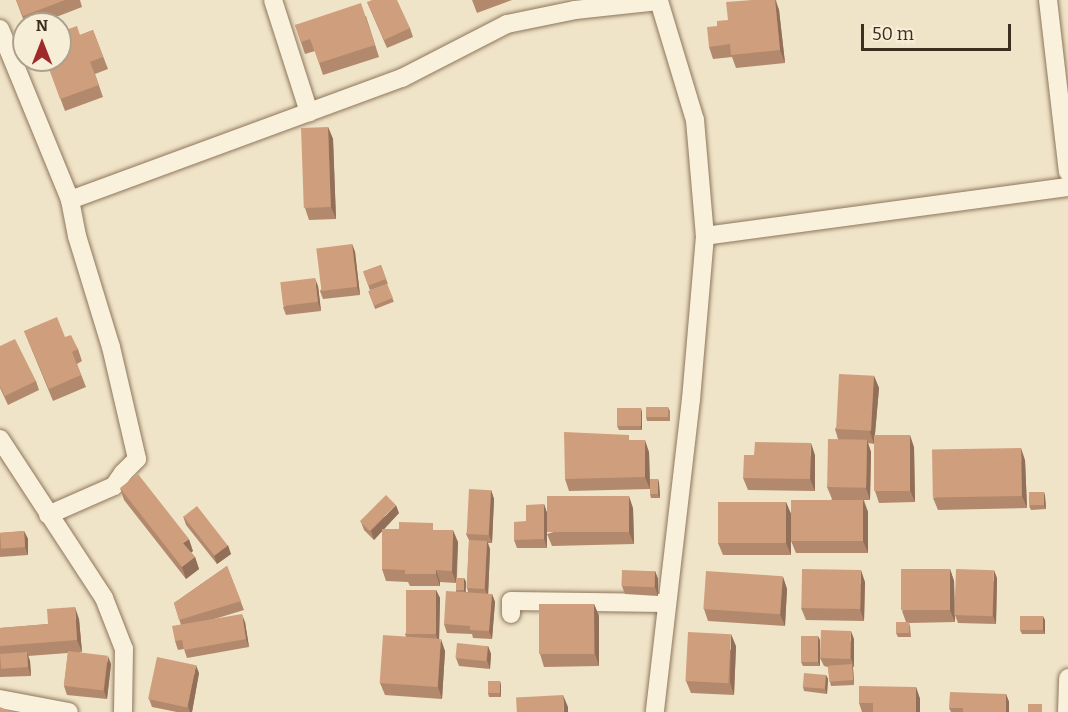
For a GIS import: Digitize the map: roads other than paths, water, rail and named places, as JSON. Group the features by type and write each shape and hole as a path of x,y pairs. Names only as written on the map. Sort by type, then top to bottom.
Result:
{"street":[{"path":"273,0 309,112"},
{"path":"1048,0 1068,172"},
{"path":"70,200 402,78 507,24 575,10 658,1 695,120 705,236 691,399 654,712"},
{"path":"0,29 70,200 77,236 111,347 137,459 114,486 48,515"},
{"path":"705,236 1068,187"},
{"path":"0,439 104,598 124,649 123,712"},
{"path":"511,615 511,601 666,603"},
{"path":"1067,712 1068,678"},
{"path":"0,699 69,712"}]}
